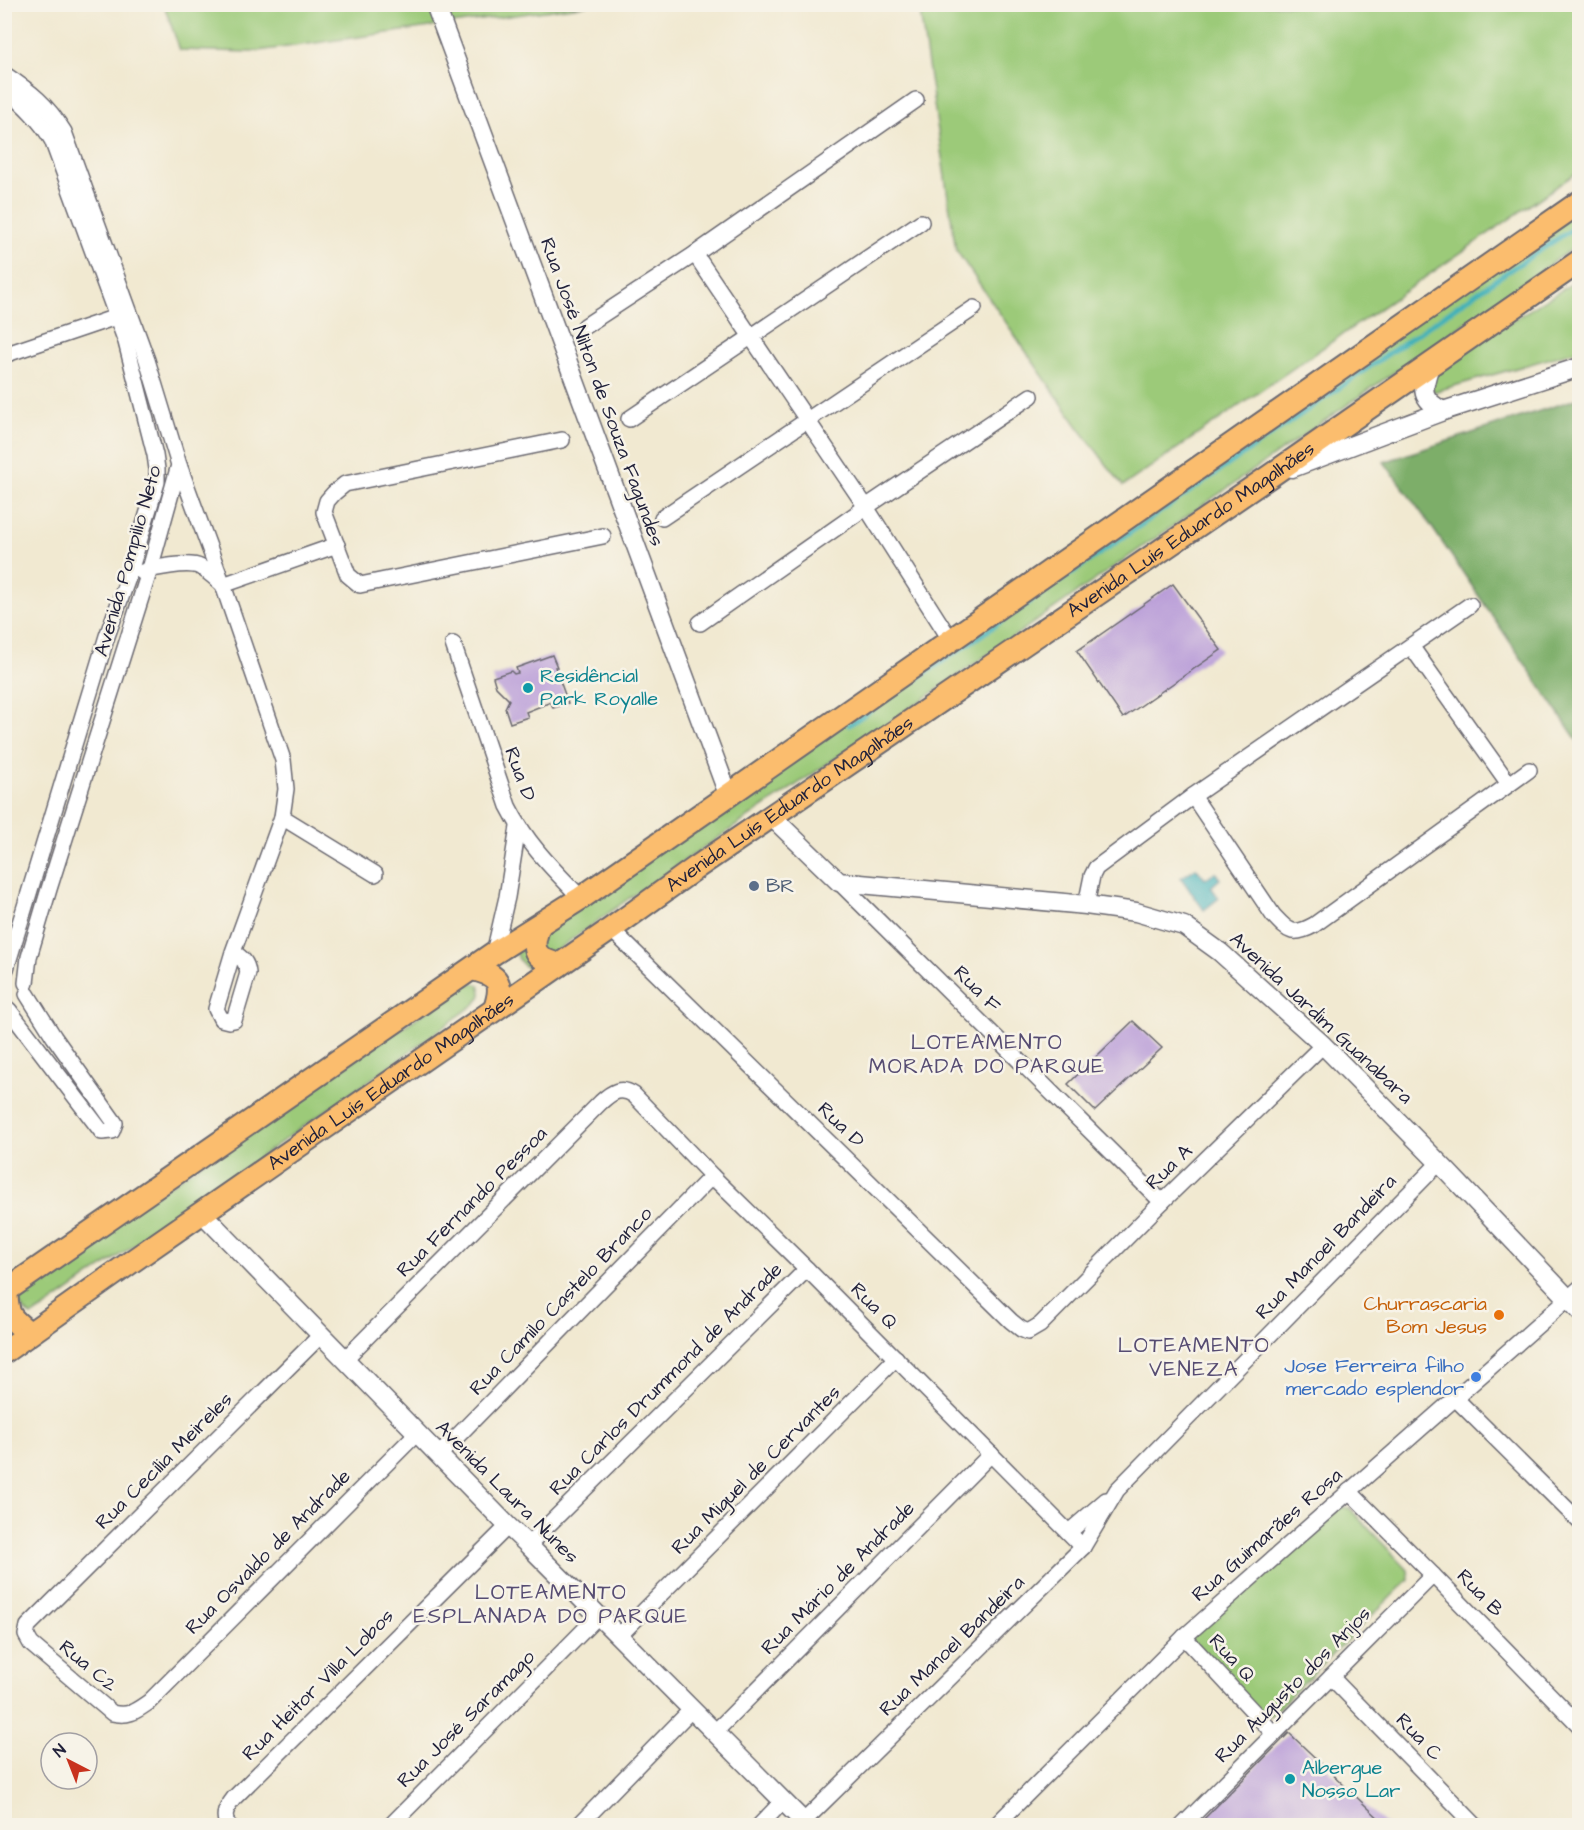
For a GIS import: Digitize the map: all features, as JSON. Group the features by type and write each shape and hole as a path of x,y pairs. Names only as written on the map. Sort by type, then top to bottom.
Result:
{"main road":[{"path":"29,1333 11,1318 7,1309 5,1291 494,953 581,898 1580,202"},
{"name":"Avenida Luís Eduardo Magalhães","path":"4,1352 771,816 1270,476 1580,261"},
{"path":"539,926 534,939 534,948 538,956 545,961 559,965"},
{"path":"473,969 487,972 499,983 500,992 495,1009"}],"street":[{"name":"Rua José Nilton de Souza Fagundes","path":"435,4 728,794"},
{"name":"Avenida Pompilio Neto","path":"4,74 36,96 54,116 64,132 123,315 126,342 158,469 157,482 128,578 103,648 5,970"},
{"name":"Avenida Pompilio Neto","path":"4,87 31,111 52,140 123,315 147,360 179,465 150,569 29,957 26,989"},
{"path":"585,326 695,254 916,100"},
{"path":"629,419 921,222"},
{"path":"695,254 808,419 950,639"},
{"path":"662,518 975,308"},
{"path":"4,355 123,315"},
{"path":"1430,365 1423,388 1425,398 1431,405 1443,411"},
{"path":"1270,476 1443,411 1580,368"},
{"path":"700,623 1031,396"},
{"path":"562,440 345,484 327,501 324,513 348,575 360,585 603,536"},
{"path":"179,465 283,760 286,789 282,817 233,952"},
{"path":"223,585 337,545"},
{"path":"128,578 150,569 189,564 199,566 223,585"},
{"path":"1086,905 1096,868 1193,796 1470,605"},
{"name":"Rua D","path":"453,644 508,806 518,827 535,850 581,898"},
{"path":"1411,646 1509,784"},
{"path":"1193,796 1273,915 1284,927 1294,932 1301,932 1314,926 1529,770"},
{"path":"771,816 839,882"},
{"path":"282,817 375,874"},
{"path":"494,953 507,897 518,827"},
{"name":"Avenida Jardim Guanabara","path":"839,882 1086,905 1136,912 1184,926 1220,952 1323,1045 1575,1300"},
{"name":"Rua F","path":"839,882 1162,1202"},
{"name":"Rua D","path":"611,929 1021,1329 1028,1332 1046,1320"},
{"path":"5,970 15,971 22,976 26,989 54,1037 115,1123 112,1131 102,1132 7,1009 20,1005 26,989"},
{"name":"Rua A","path":"1046,1320 1162,1202 1323,1045"},
{"name":"Rua Fernando Pessoa","path":"345,1359 601,1102 619,1090 628,1090 634,1095"},
{"name":"Rua Q","path":"634,1095 1083,1547"},
{"name":"Rua Manoel Bandeira","path":"1069,1532 1118,1490 1439,1163"},
{"name":"Rua Camilo Castelo Branco","path":"439,1455 712,1176"},
{"name":"Avenida Laura Nunes","path":"202,1213 508,1526 806,1823"},
{"name":"Rua Carlos Drummond de Andrade","path":"528,1545 807,1269"},
{"name":"Rua Guimarães Rosa","path":"995,1826 1184,1636 1455,1398 1575,1300"},
{"name":"Rua Cecília Meireles","path":"37,1617 321,1335"},
{"name":"Rua Miguel de Cervantes","path":"619,1636 896,1358"},
{"path":"1455,1398 1580,1522"},
{"name":"Rua Osvaldo de Andrade","path":"149,1702 417,1432"},
{"name":"Rua Mário de Andrade","path":"716,1731 991,1454"},
{"name":"Rua Manoel Bandeira","path":"806,1823 1083,1547 1118,1490"},
{"name":"Rua B","path":"1348,1491 1580,1726"},
{"name":"Rua Heitor Villa Lobos","path":"229,1826 225,1813 234,1798 508,1526"},
{"name":"Rua Augusto dos Anjos","path":"1182,1826 1433,1575"},
{"name":"Rua José Saramago","path":"390,1826 598,1616"},
{"name":"Rua C2","path":"37,1617 28,1626 26,1635 31,1644 112,1713 123,1716 149,1702"},
{"name":"Rua Q","path":"1184,1636 1274,1734"},
{"name":"Rua C","path":"1331,1677 1476,1826"},
{"path":"578,1826 692,1709"},
{"path":"759,1826 783,1801"}],"green space":[{"path":"164,5 587,5 251,52 180,50"},
{"path":"919,5 1579,5 1579,171 1123,486 1076,424 956,250"},
{"path":"1579,206 1579,244 935,691 638,892 530,969 520,960 515,946"},
{"path":"1579,279 1579,350 1433,392 1434,372"},
{"path":"1580,398 1579,743 1429,523 1384,462"},
{"path":"474,983 479,985 481,993 475,1004 394,1063 43,1309 31,1316 23,1309 17,1300 21,1286 465,985"},
{"path":"1340,1507 1349,1508 1408,1570 1409,1579 1270,1716 1260,1716 1191,1641 1192,1633"}],"water":[{"path":"1196,868 1205,879 1215,872 1220,879 1211,887 1219,898 1204,910 1181,878"}],"building":[{"path":"1173,584 1221,650 1123,718 1077,651"},
{"name":"Residêncial Park Royalle","path":"552,655 568,703 553,708 551,702 526,712 528,717 510,723 505,708 509,700 496,687 493,677 511,671 514,674 518,673 516,668"},
{"path":"1133,1021 1162,1048 1095,1111 1068,1084"},
{"name":"Albergue Nosso Lar","path":"1289,1733 1387,1826 1197,1826"}],"waterway":[{"path":"849,725 1498,278 1580,224"}],"place":[{"name":"Residêncial Park Royalle","path":"528,688"},
{"name":"BR","path":"754,886"},
{"name":"Churrascaria Bom Jesus","path":"1499,1315"},
{"name":"Jose Ferreira filho mercado esplendor","path":"1476,1377"},
{"name":"Albergue Nosso Lar","path":"1290,1779"}],"district":[{"name":"LOTEAMENTO MORADA DO PARQUE","path":"987,1054"},
{"name":"LOTEAMENTO VENEZA","path":"1194,1357"},
{"name":"LOTEAMENTO ESPLANADA DO PARQUE","path":"551,1604"}]}
